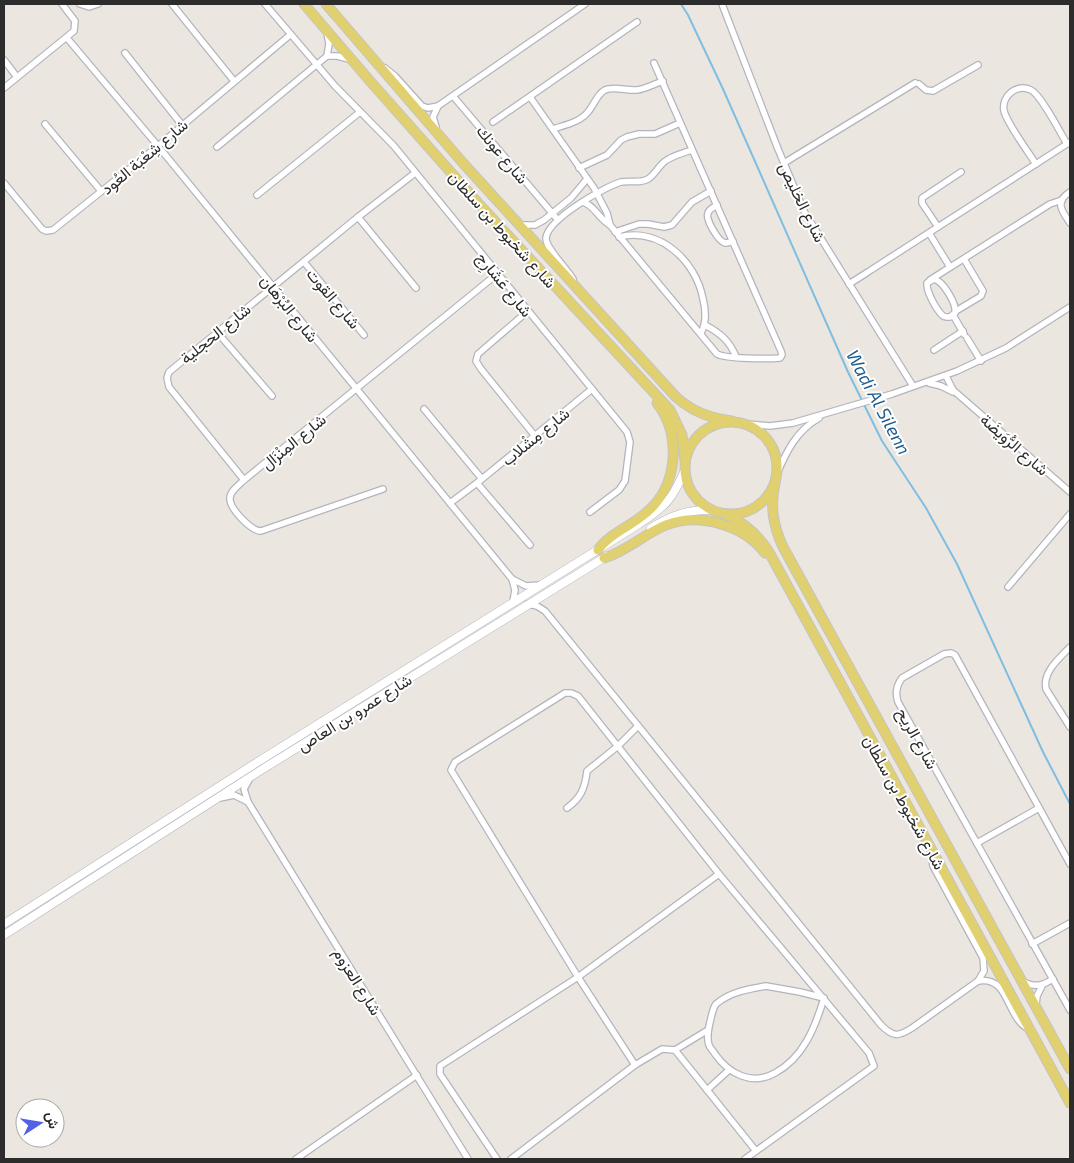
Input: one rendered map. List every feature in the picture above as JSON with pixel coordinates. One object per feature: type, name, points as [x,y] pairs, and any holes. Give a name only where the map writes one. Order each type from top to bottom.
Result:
[{"type":"main road","name":"شارع شخبوط بن سلطان","points":[[304,4],[478,203],[670,410],[682,435],[685,466]]},
{"type":"main road","name":"شارع شخبوط بن سلطان","points":[[326,4],[463,163],[685,404],[704,415],[732,421]]},
{"type":"main road","points":[[598,550],[606,541],[641,518],[657,502],[670,475],[674,443],[669,422],[659,405],[610,351],[599,334]]},
{"type":"main road","points":[[732,421],[748,424],[763,435],[774,450],[777,461],[775,483],[769,495],[755,507],[737,514],[725,514],[712,510],[701,503],[691,491],[686,481],[685,466],[689,448],[696,437],[706,428],[718,423],[732,421]]},
{"type":"main road","name":"شارع عمرو بن العاص","points":[[4,924],[256,763],[598,550],[664,506],[676,491],[685,466]]},
{"type":"main road","name":"شارع شخبوط بن سلطان","points":[[775,483],[772,514],[783,547],[1070,1069]]},
{"type":"main road","name":"شارع عمرو بن العاص","points":[[4,935],[258,772],[670,517],[686,511],[712,510]]},
{"type":"main road","name":"شارع شخبوط بن سلطان","points":[[725,514],[748,527],[764,544],[1070,1103]]},
{"type":"main road","points":[[604,558],[618,553],[658,529],[672,523],[692,520],[726,526],[746,535],[762,550],[802,615]]},
{"type":"street","points":[[4,88],[74,31],[76,24],[74,19],[62,4]]},
{"type":"street","points":[[80,4],[89,7],[98,4]]},
{"type":"street","points":[[172,4],[234,81]]},
{"type":"street","name":"شارع عَشَارِج","points":[[265,4],[316,64],[394,146],[627,432],[630,442],[624,484],[590,512]]},
{"type":"street","points":[[375,62],[395,76],[422,106],[428,108],[438,106],[585,4]]},
{"type":"street","name":"شارع الخليص","points":[[722,4],[805,213],[913,386]]},
{"type":"street","points":[[493,122],[637,22]]},
{"type":"street","points":[[217,147],[326,56],[329,44],[324,27]]},
{"type":"street","name":"شارع شِعْبَة العُود","points":[[4,182],[40,227],[46,231],[56,228],[158,146],[290,35]]},
{"type":"street","name":"شارع البُرْهَان","points":[[67,38],[158,146],[512,579]]},
{"type":"street","points":[[125,54],[182,125]]},
{"type":"street","points":[[326,56],[339,56],[352,60]]},
{"type":"street","points":[[4,60],[18,77]]},
{"type":"street","points":[[574,195],[581,202],[589,204],[600,218],[610,225],[718,355],[778,358],[781,356],[782,353],[654,63]]},
{"type":"street","points":[[784,164],[917,84],[926,90],[936,90],[978,64]]},
{"type":"street","points":[[553,129],[583,117],[605,90],[612,88],[640,90],[663,81]]},
{"type":"street","points":[[849,284],[1069,143],[1036,94],[1022,88],[1013,91],[1006,98],[1004,108],[1005,113],[1036,164]]},
{"type":"street","name":"شارع عونك","points":[[453,96],[558,220]]},
{"type":"street","points":[[530,97],[597,194],[607,213],[610,225]]},
{"type":"street","points":[[438,106],[433,116],[434,123],[463,163]]},
{"type":"street","points":[[257,195],[360,112]]},
{"type":"street","points":[[579,168],[607,155],[627,136],[655,134],[680,123]]},
{"type":"street","points":[[46,124],[101,191]]},
{"type":"street","points":[[575,286],[568,270],[550,249],[546,241],[547,233],[558,220],[581,202],[619,183],[642,181],[649,178],[666,161],[692,150]]},
{"type":"street","points":[[938,227],[922,203],[922,198],[962,172]]},
{"type":"street","name":"شارع الحجلية","points":[[244,480],[169,387],[167,381],[171,369],[415,173]]},
{"type":"street","points":[[520,225],[535,225],[544,220],[574,195],[587,179]]},
{"type":"street","points":[[617,234],[639,224],[660,227],[668,226],[676,222],[692,202],[711,191]]},
{"type":"street","points":[[964,259],[983,291],[981,296],[948,317],[941,314],[926,288],[930,280],[1050,204],[1062,200],[1070,192]]},
{"type":"street","points":[[1062,200],[1061,209],[1070,224]]},
{"type":"street","points":[[717,205],[707,214],[709,222],[721,240],[727,243],[733,241]]},
{"type":"street","points":[[358,217],[416,288]]},
{"type":"street","points":[[656,240],[660,227]]},
{"type":"street","points":[[929,233],[950,267]]},
{"type":"street","points":[[617,234],[635,235],[656,240],[674,250],[686,261],[695,274],[703,298],[706,315],[705,326],[701,333]]},
{"type":"street","name":"شارع القوت","points":[[304,262],[364,334]]},
{"type":"street","name":"شارع المِنْزَال","points":[[382,489],[258,531],[248,526],[230,503],[232,492],[244,480],[497,274]]},
{"type":"street","points":[[930,280],[940,281],[956,307],[955,313],[981,361]]},
{"type":"street","points":[[748,424],[782,425],[827,414],[946,376],[1006,348],[1070,307]]},
{"type":"street","points":[[528,311],[478,354],[476,361],[480,369],[535,436]]},
{"type":"street","points":[[705,326],[724,337],[736,357]]},
{"type":"street","points":[[216,332],[272,396]]},
{"type":"street","points":[[934,350],[965,334]]},
{"type":"street","name":"شارع الرُّوَيضَة","points":[[946,376],[950,385],[961,397],[1069,489]]},
{"type":"street","name":"شارع الرُّوَيضَة","points":[[926,383],[941,386],[961,397]]},
{"type":"street","name":"شارع مِشْلاب","points":[[450,503],[480,481],[592,389]]},
{"type":"street","points":[[424,409],[530,545]]},
{"type":"street","points":[[777,474],[788,449],[796,438],[815,420],[827,414]]},
{"type":"street","points":[[1008,587],[1070,514]]},
{"type":"street","points":[[512,579],[526,586],[540,585]]},
{"type":"street","points":[[512,579],[515,590],[512,602]]},
{"type":"street","points":[[545,611],[547,593]]},
{"type":"street","points":[[528,604],[537,606],[545,611],[888,1032],[896,1035],[904,1033],[978,981],[984,971],[983,958],[934,866],[930,849]]},
{"type":"street","points":[[1070,647],[1047,673],[1045,683],[1046,688],[1070,727]]},
{"type":"street","name":"شارع الريح","points":[[1070,864],[955,655],[951,653],[944,654],[906,674],[897,687],[898,702],[1070,1010]]},
{"type":"street","points":[[635,1065],[578,977],[451,770],[454,762],[565,693],[578,696],[719,874],[870,1053],[874,1066],[745,1159]]},
{"type":"street","points":[[567,808],[574,803],[585,788],[587,771],[618,746],[638,726]]},
{"type":"street","points":[[248,802],[245,784],[258,772]]},
{"type":"street","points":[[215,800],[234,795],[248,802]]},
{"type":"street","name":"شارع العزوم","points":[[248,802],[468,1159]]},
{"type":"street","points":[[977,843],[1040,808]]},
{"type":"street","points":[[497,1159],[440,1074],[440,1066],[578,977],[719,874]]},
{"type":"street","points":[[1032,944],[1070,923]]},
{"type":"street","points":[[1036,1006],[1037,996],[1042,986],[1053,979]]},
{"type":"street","points":[[978,981],[986,980],[997,985],[1021,1023],[1030,1029]]},
{"type":"street","points":[[1022,981],[1031,985],[1042,986]]},
{"type":"street","points":[[766,986],[824,998],[817,1022],[806,1044],[795,1057],[775,1073],[760,1079],[742,1077],[729,1070],[709,1045],[708,1030],[714,1006],[728,996],[742,990],[766,986]]},
{"type":"street","points":[[511,1159],[635,1065],[662,1049],[675,1050],[708,1030]]},
{"type":"street","points":[[675,1050],[756,1151]]},
{"type":"street","points":[[707,1090],[729,1070]]},
{"type":"street","points":[[296,1159],[416,1075]]},
{"type":"waterway","name":"Wadi Al Silenn","points":[[681,4],[723,89],[848,372],[882,441],[926,508],[957,564],[1043,752],[1070,804]]}]
